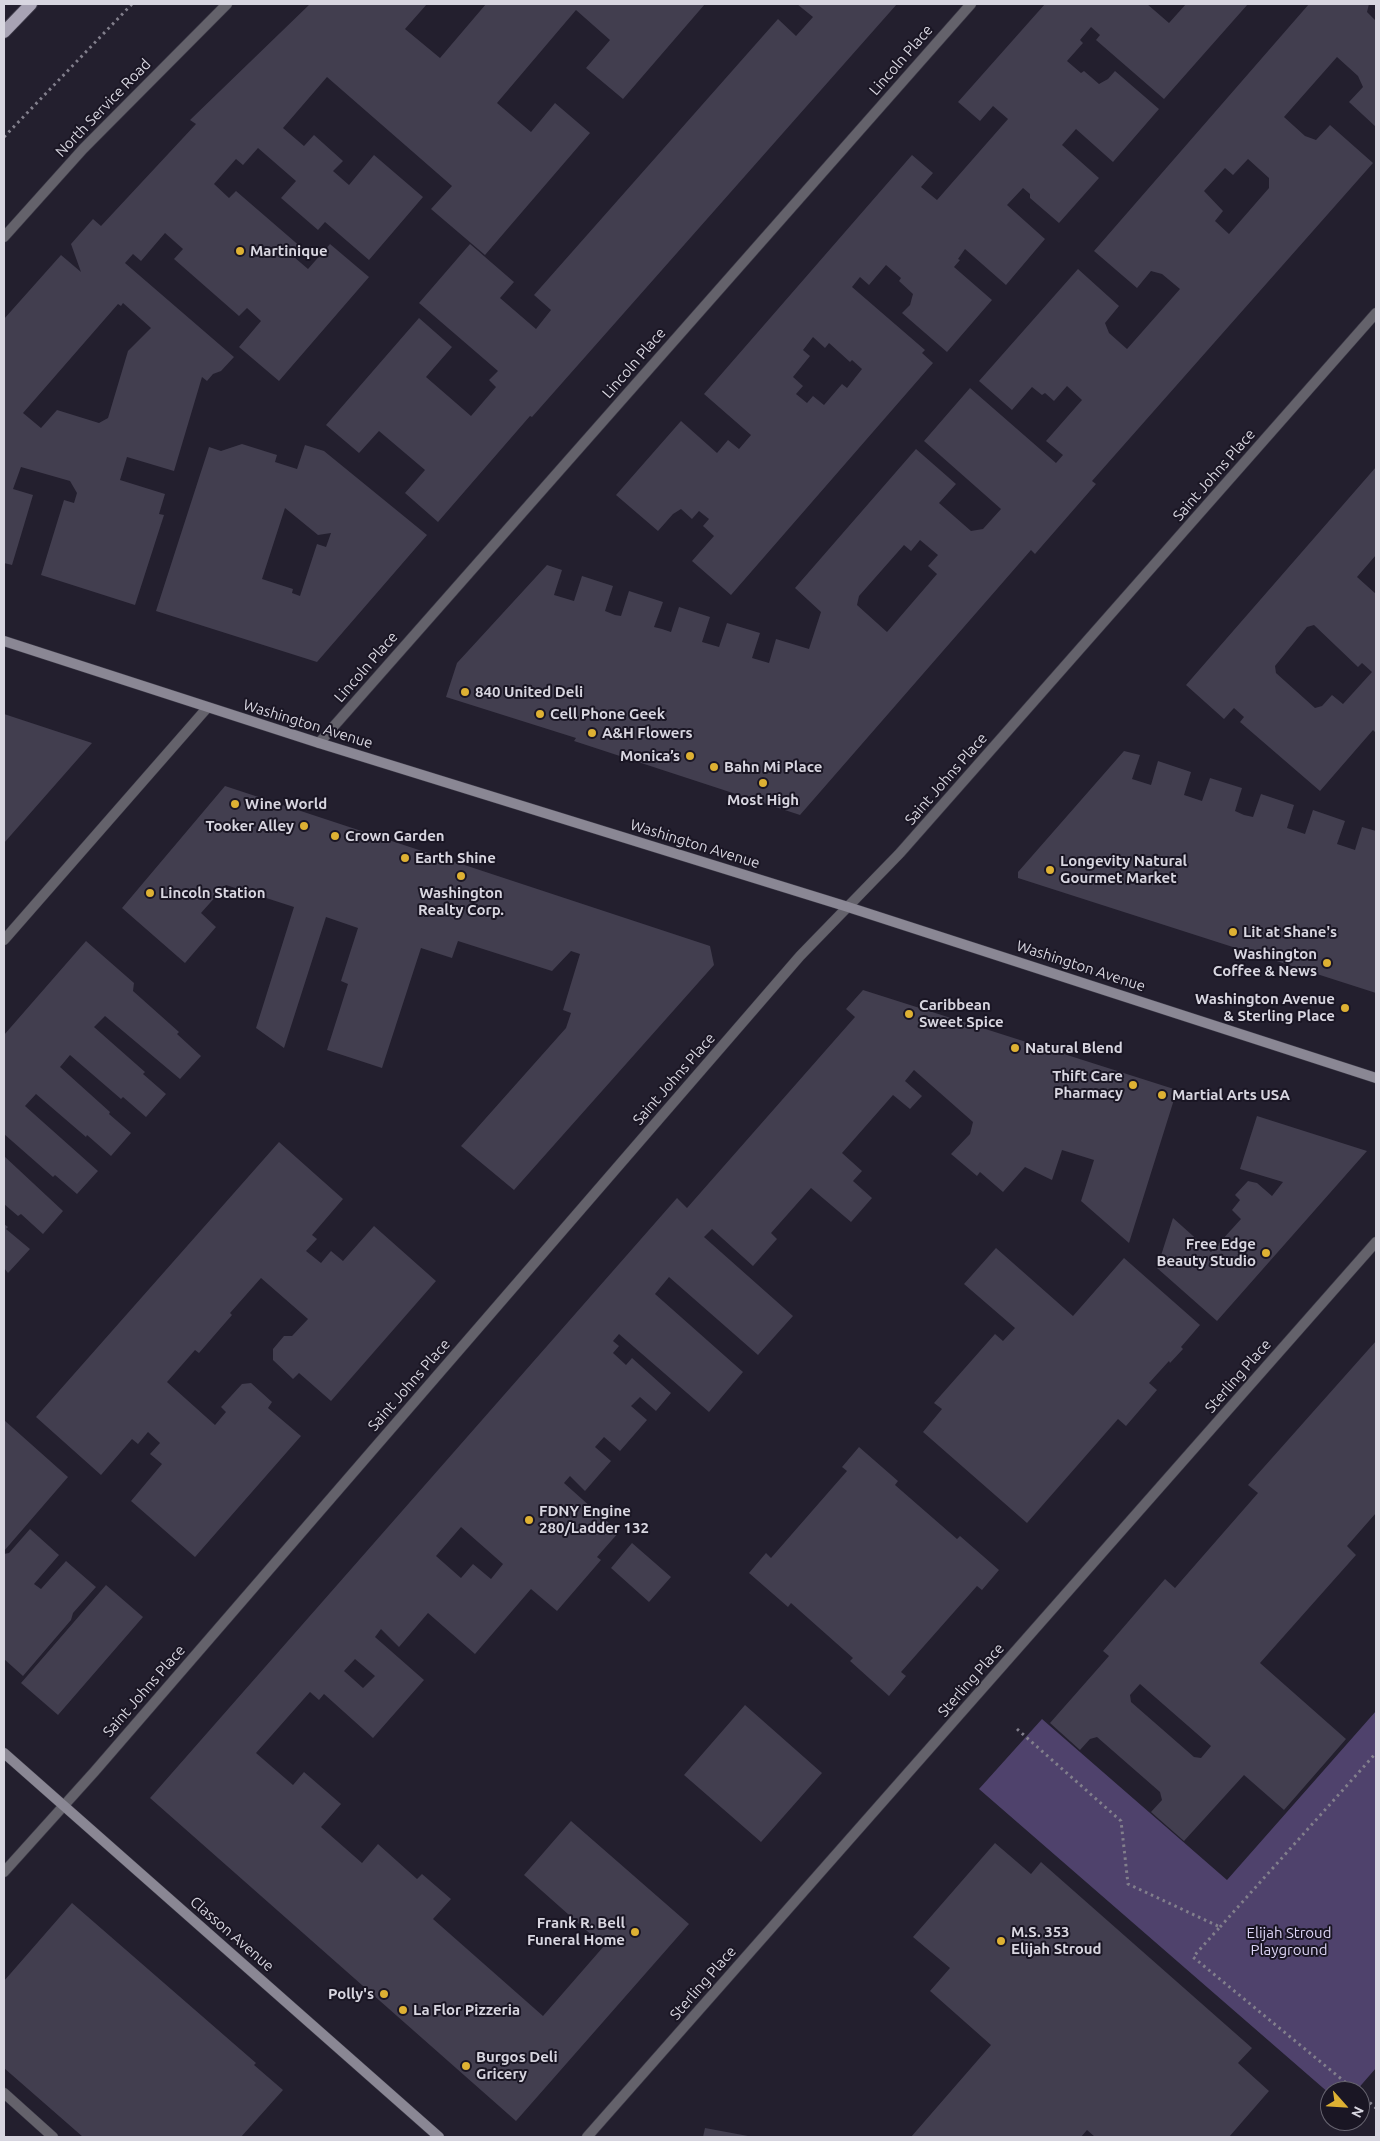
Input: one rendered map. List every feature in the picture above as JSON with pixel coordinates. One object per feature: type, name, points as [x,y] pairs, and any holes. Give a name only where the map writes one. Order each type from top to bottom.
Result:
[{"type":"main road","points":[[4,32],[31,4]]},
{"type":"main road","name":"Washington Avenue","points":[[4,641],[207,708],[848,906],[1376,1078]]},
{"type":"main road","name":"Classon Avenue","points":[[4,1753],[440,2137]]},
{"type":"street","name":"North Service Road","points":[[4,237],[82,149],[227,4]]},
{"type":"street","name":"Lincoln Place","points":[[319,743],[970,4]]},
{"type":"street","name":"Saint Johns Place","points":[[4,1872],[95,1771],[800,956],[900,853],[1376,313]]},
{"type":"street","points":[[4,940],[207,708]]},
{"type":"street","name":"Sterling Place","points":[[588,2137],[1376,1242]]},
{"type":"street","points":[[4,2093],[54,2137]]},
{"type":"path","points":[[4,137],[132,4]]},
{"type":"path","points":[[1016,1730],[1121,1821],[1128,1884],[1220,1927]]},
{"type":"path","points":[[1344,2081],[1193,1957],[1376,1753]]},
{"type":"green space","name":"Elijah Stroud Playground","points":[[1376,1711],[1376,2068],[1365,2081],[1320,2081],[1320,2085],[979,1789],[1042,1719],[1227,1880]]},
{"type":"building","points":[[310,4],[427,4],[405,29],[440,58],[486,4],[705,4],[623,99],[586,68],[610,40],[576,10],[497,103],[531,132],[555,103],[590,133],[485,255],[431,209],[452,186],[327,77],[283,128],[304,146],[314,135],[343,161],[333,171],[349,185],[374,155],[423,197],[369,260],[325,222],[318,230],[281,198],[296,181],[258,148],[243,165],[236,159],[214,184],[229,198],[236,191],[302,248],[294,257],[308,269],[330,244],[369,277],[279,381],[239,347],[261,321],[247,308],[239,316],[174,259],[183,249],[165,233],[141,261],[133,254],[125,263],[234,357],[221,371],[213,374],[207,381],[202,377],[174,471],[127,457],[120,480],[165,494],[159,514],[164,515],[135,605],[41,575],[64,500],[74,503],[77,493],[70,481],[21,467],[13,489],[33,495],[12,565],[4,563],[4,319],[61,255],[81,272],[71,244],[93,219],[101,226],[196,124],[190,120]],"holes":[[[123,303],[151,328],[128,351],[108,418],[99,423],[57,410],[41,428],[23,413],[118,304],[121,306]]]},
{"type":"building","points":[[797,4],[897,4],[438,522],[405,493],[425,470],[379,431],[359,453],[326,425],[419,318],[452,347],[426,377],[471,416],[496,387],[489,380],[498,371],[419,303],[470,244],[514,282],[500,298],[536,329],[551,310],[534,295],[778,19],[796,36],[813,17]]},
{"type":"building","points":[[1045,4],[1147,4],[1169,23],[1186,4],[1248,4],[1164,99],[1096,40],[1100,35],[1091,27],[1080,40],[1083,43],[1067,61],[1081,73],[1084,71],[1099,84],[1108,79],[1115,71],[1159,109],[1113,162],[1076,129],[1062,145],[1099,178],[1059,223],[1030,198],[1030,194],[1023,188],[1007,205],[1045,239],[1006,285],[965,249],[954,267],[992,300],[947,352],[902,313],[910,305],[913,294],[899,281],[901,278],[886,265],[869,285],[860,277],[852,287],[925,350],[922,353],[933,363],[731,595],[692,561],[714,536],[703,526],[709,519],[699,511],[692,519],[681,509],[673,514],[658,531],[616,495],[681,421],[717,453],[728,440],[739,449],[751,435],[704,394],[912,155],[933,173],[921,187],[937,200],[1008,119],[993,106],[980,121],[958,102]],"holes":[[[813,337],[825,348],[829,343],[850,362],[852,360],[862,369],[847,388],[842,384],[824,405],[813,396],[807,403],[796,394],[803,386],[793,377],[810,356],[803,350]]]},
{"type":"building","points":[[1309,4],[1369,4],[1367,12],[1376,21],[1376,127],[1349,102],[1363,87],[1358,76],[1337,57],[1284,117],[1305,136],[1316,140],[1330,125],[1373,163],[1092,481],[1096,484],[1035,554],[1031,550],[800,815],[574,741],[576,738],[446,697],[457,663],[547,565],[562,570],[554,595],[574,601],[582,576],[613,586],[605,611],[615,615],[621,616],[629,591],[663,602],[654,627],[671,632],[679,607],[710,617],[702,642],[719,647],[727,623],[760,633],[752,658],[769,663],[776,639],[809,649],[821,612],[795,588],[916,449],[956,484],[939,503],[971,531],[983,529],[1001,509],[924,441],[970,388],[1056,463],[1063,455],[1046,441],[1082,400],[1067,386],[1054,401],[1045,393],[1042,395],[1032,387],[1012,410],[979,381],[1078,269],[1119,306],[1105,323],[1109,333],[1127,349],[1180,289],[1162,274],[1151,271],[1137,288],[1094,251]],"holes":[[[1248,159],[1269,178],[1269,188],[1229,234],[1215,221],[1223,211],[1204,191],[1225,168],[1233,175]],[[920,540],[938,555],[928,566],[937,574],[887,632],[857,605],[859,596],[904,545],[911,551]]]},
{"type":"building","points":[[242,444],[277,455],[275,462],[297,469],[305,445],[324,451],[427,535],[317,662],[156,611],[209,447],[221,451]],"holes":[[[285,508],[318,535],[331,533],[326,547],[317,544],[300,596],[292,593],[293,589],[262,579]]]},
{"type":"building","points":[[1376,467],[1376,555],[1357,577],[1376,594],[1376,733],[1373,730],[1320,791],[1240,722],[1244,717],[1234,708],[1224,719],[1186,685]],"holes":[[[1314,625],[1358,667],[1362,663],[1372,672],[1343,704],[1332,695],[1322,706],[1315,708],[1276,673],[1275,666],[1307,627]]]},
{"type":"building","points":[[4,714],[92,743],[4,843]]},
{"type":"building","points":[[1124,751],[1140,755],[1132,779],[1151,785],[1158,761],[1191,772],[1184,795],[1202,801],[1210,778],[1242,788],[1235,811],[1244,815],[1253,817],[1261,794],[1294,805],[1287,828],[1305,834],[1313,810],[1345,821],[1337,844],[1355,850],[1362,827],[1376,831],[1376,993],[1018,878],[1018,872]]},
{"type":"building","points":[[225,786],[710,946],[714,965],[514,1190],[461,1146],[566,1028],[571,1013],[563,1010],[580,954],[571,951],[552,971],[458,941],[452,958],[421,948],[382,1068],[327,1050],[348,984],[341,981],[358,928],[326,917],[284,1048],[256,1028],[294,907],[226,885],[201,913],[216,927],[185,963],[122,908]]},
{"type":"building","points":[[86,941],[134,983],[133,991],[179,1032],[177,1034],[201,1056],[180,1079],[105,1016],[94,1027],[145,1072],[143,1074],[166,1094],[146,1117],[123,1097],[121,1099],[70,1055],[60,1067],[131,1133],[111,1156],[36,1094],[25,1106],[98,1171],[77,1194],[55,1175],[53,1177],[4,1134],[4,1035]]},
{"type":"building","points":[[863,990],[1177,1090],[1129,1243],[1081,1201],[1094,1160],[1062,1150],[1052,1180],[1025,1167],[1003,1192],[980,1172],[977,1176],[951,1154],[970,1134],[973,1122],[914,1070],[905,1081],[922,1096],[910,1109],[893,1095],[842,1153],[862,1171],[853,1181],[872,1198],[851,1222],[811,1188],[771,1233],[777,1239],[753,1266],[712,1229],[704,1237],[793,1316],[758,1355],[669,1277],[655,1294],[743,1372],[709,1412],[619,1334],[613,1341],[619,1346],[613,1353],[626,1365],[632,1358],[671,1393],[656,1411],[640,1397],[631,1406],[647,1420],[620,1451],[604,1437],[595,1447],[611,1461],[585,1491],[570,1476],[564,1483],[619,1532],[597,1557],[601,1560],[557,1611],[531,1589],[475,1654],[428,1613],[399,1647],[381,1629],[375,1637],[424,1680],[373,1738],[324,1694],[319,1700],[310,1692],[256,1753],[293,1785],[304,1772],[341,1804],[321,1827],[362,1863],[378,1844],[417,1879],[422,1874],[451,1899],[433,1919],[543,2016],[604,1946],[524,1875],[571,1821],[689,1924],[516,2121],[150,1798],[677,1198],[687,1208],[855,1017],[846,1009]],"holes":[[[461,1527],[503,1564],[491,1579],[473,1564],[461,1578],[436,1556]],[[355,1659],[375,1676],[363,1688],[344,1671]]]},
{"type":"building","points":[[1257,1116],[1367,1151],[1217,1321],[1157,1268],[1173,1218],[1211,1252],[1241,1219],[1232,1210],[1240,1200],[1235,1195],[1248,1181],[1257,1183],[1272,1196],[1283,1182],[1240,1169]]},
{"type":"building","points":[[279,1142],[343,1199],[312,1235],[317,1239],[306,1251],[321,1263],[331,1251],[343,1261],[374,1226],[436,1281],[331,1401],[299,1373],[293,1379],[273,1360],[273,1349],[284,1336],[292,1336],[308,1319],[261,1278],[230,1313],[232,1315],[199,1353],[195,1350],[167,1382],[215,1425],[226,1412],[221,1407],[242,1384],[251,1383],[272,1402],[268,1408],[301,1436],[195,1557],[131,1501],[162,1464],[150,1454],[160,1443],[148,1432],[138,1444],[132,1439],[101,1475],[36,1417]]},
{"type":"building","points":[[4,1156],[63,1211],[43,1234],[21,1214],[18,1216],[4,1204]]},
{"type":"building","points":[[4,1224],[8,1227],[6,1229],[30,1249],[8,1273],[4,1268]]},
{"type":"building","points":[[996,1248],[1073,1316],[1124,1258],[1200,1325],[1181,1347],[1183,1349],[1149,1383],[1157,1390],[1126,1426],[1118,1419],[1027,1523],[923,1432],[942,1409],[934,1403],[995,1334],[1003,1341],[1015,1328],[964,1284]]},
{"type":"building","points":[[1376,1341],[1376,1513],[1347,1546],[1356,1555],[1260,1663],[1346,1739],[1284,1810],[1244,1775],[1184,1841],[1151,1812],[1162,1800],[1160,1792],[1097,1737],[1090,1739],[1080,1750],[1050,1723],[1109,1656],[1103,1651],[1165,1579],[1175,1588],[1258,1493],[1248,1485]],"holes":[[[1140,1684],[1211,1746],[1201,1758],[1194,1757],[1131,1702],[1130,1695]]]},
{"type":"building","points":[[4,1420],[68,1477],[4,1551]]},
{"type":"building","points":[[859,1447],[898,1481],[895,1485],[957,1539],[960,1536],[999,1570],[982,1590],[977,1586],[901,1672],[906,1676],[889,1696],[850,1661],[853,1658],[791,1603],[788,1607],[749,1573],[766,1553],[771,1558],[847,1471],[842,1467]]},
{"type":"building","points":[[30,1529],[59,1555],[34,1584],[41,1589],[66,1561],[96,1587],[73,1613],[71,1620],[23,1676],[4,1659],[4,1554],[9,1553]]},
{"type":"building","points":[[632,1543],[671,1577],[649,1602],[611,1568]]},
{"type":"building","points":[[106,1585],[143,1617],[58,1715],[21,1683]]},
{"type":"building","points":[[745,1705],[822,1773],[761,1842],[684,1775]]},
{"type":"building","points":[[995,1843],[1031,1874],[1041,1862],[1252,2048],[1238,2063],[1269,2091],[1229,2137],[1095,2137],[1087,2130],[1081,2137],[911,2137],[991,2045],[930,1991],[950,1968],[913,1937]]},
{"type":"building","points":[[72,1903],[256,2063],[254,2065],[283,2090],[241,2137],[83,2137],[4,2068],[4,1981]]},
{"type":"building","points":[[705,2128],[748,2136],[748,2137],[703,2137]]},
{"type":"place","name":"Martinique","points":[[240,251]]},
{"type":"place","name":"840 United Deli","points":[[465,692]]},
{"type":"place","name":"Cell Phone Geek","points":[[540,714]]},
{"type":"place","name":"A&H Flowers","points":[[592,733]]},
{"type":"place","name":"Monica’s","points":[[690,756]]},
{"type":"place","name":"Bahn Mi Place","points":[[714,767]]},
{"type":"place","name":"Most High","points":[[763,783]]},
{"type":"place","name":"Wine World","points":[[235,804]]},
{"type":"place","name":"Tooker Alley","points":[[304,826]]},
{"type":"place","name":"Crown Garden","points":[[335,836]]},
{"type":"place","name":"Earth Shine","points":[[405,858]]},
{"type":"place","name":"Longevity Natural Gourmet Market","points":[[1050,870]]},
{"type":"place","name":"Washington Realty Corp.","points":[[461,876]]},
{"type":"place","name":"Lincoln Station","points":[[150,893]]},
{"type":"place","name":"Lit at Shane's","points":[[1233,932]]},
{"type":"place","name":"Washington Coffee & News","points":[[1327,963]]},
{"type":"place","name":"Washington Avenue & Sterling Place","points":[[1345,1008]]},
{"type":"place","name":"Caribbean Sweet Spice","points":[[909,1014]]},
{"type":"place","name":"Natural Blend","points":[[1015,1048]]},
{"type":"place","name":"Thift Care Pharmacy","points":[[1133,1085]]},
{"type":"place","name":"Martial Arts USA","points":[[1162,1095]]},
{"type":"place","name":"Free Edge Beauty Studio","points":[[1266,1253]]},
{"type":"place","name":"FDNY Engine 280/Ladder 132","points":[[529,1520]]},
{"type":"place","name":"Frank R. Bell Funeral Home","points":[[635,1932]]},
{"type":"place","name":"M.S. 353 Elijah Stroud","points":[[1001,1941]]},
{"type":"place","name":"Polly's","points":[[384,1994]]},
{"type":"place","name":"La Flor Pizzeria","points":[[403,2010]]},
{"type":"place","name":"Burgos Deli Gricery","points":[[466,2066]]}]
